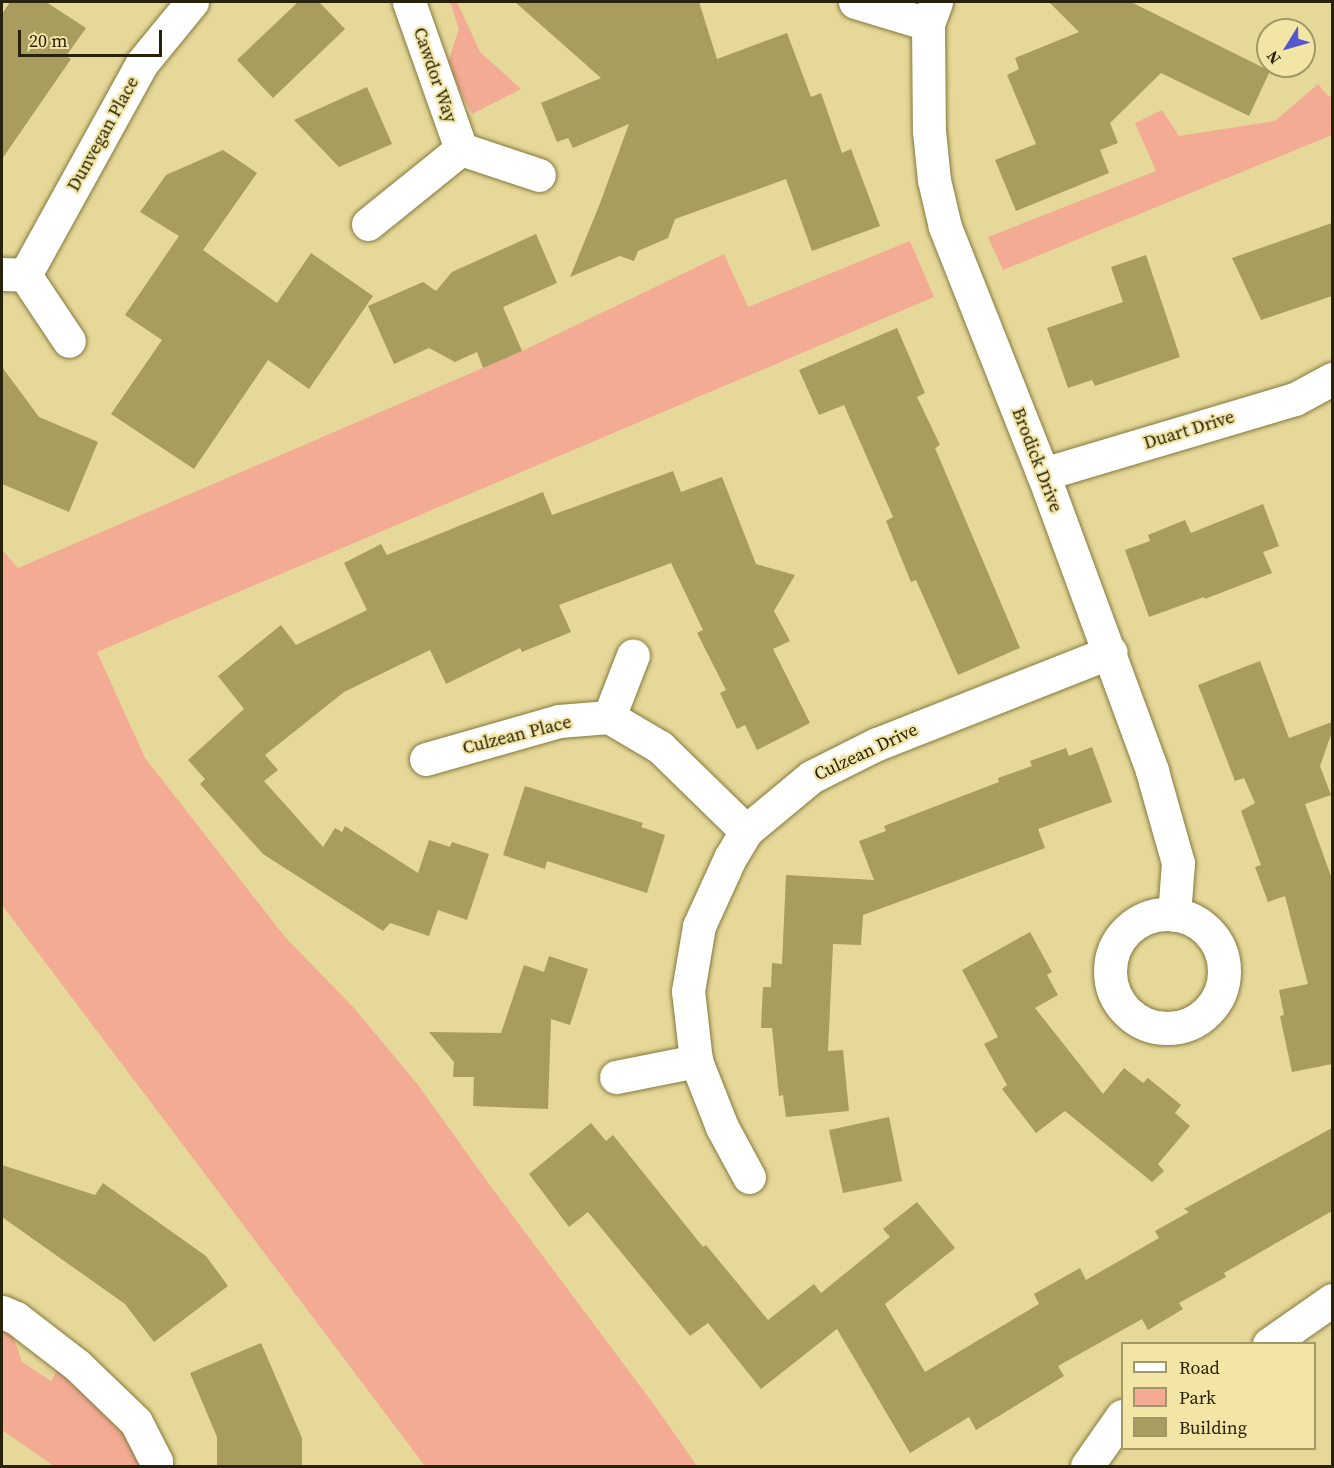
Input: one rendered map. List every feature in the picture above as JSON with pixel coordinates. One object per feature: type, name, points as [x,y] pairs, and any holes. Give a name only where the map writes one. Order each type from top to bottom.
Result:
[{"type":"street","name":"Dunvegan Place","points":[[69,341],[14,274],[142,63],[192,2]]},
{"type":"street","name":"Cawdor Way","points":[[409,2],[461,149]]},
{"type":"street","points":[[855,2],[932,13]]},
{"type":"street","name":"Brodick Drive","points":[[932,13],[929,131],[934,180],[945,227],[1043,474],[1152,771],[1178,863],[1174,915]]},
{"type":"street","points":[[368,225],[461,149],[539,175]]},
{"type":"street","name":"Duart Drive","points":[[1043,474],[1295,399],[1332,379]]},
{"type":"street","name":"Culzean Drive","points":[[749,1177],[722,1127],[696,1062],[688,990],[699,926],[730,858],[746,831],[811,777],[877,744],[1110,652]]},
{"type":"street","points":[[633,655],[609,717],[660,747],[746,831]]},
{"type":"street","name":"Culzean Place","points":[[426,759],[559,721],[609,717]]},
{"type":"street","points":[[616,1077],[696,1062]]},
{"type":"street","points":[[1272,1342],[1332,1300]]},
{"type":"street","points":[[2,1312],[16,1318],[77,1365],[136,1422],[156,1461],[156,1467]]},
{"type":"street","points":[[1087,1467],[1121,1417]]},
{"type":"green space","points":[[450,2],[457,2],[480,52],[521,89],[472,114],[447,65],[459,29]]},
{"type":"green space","points":[[1318,84],[1329,97],[1332,94],[1332,135],[1003,270],[988,237],[1156,171],[1135,123],[1162,110],[1179,136],[1275,121]]},
{"type":"green space","points":[[910,241],[934,297],[97,652],[145,758],[285,937],[354,1008],[418,1085],[697,1466],[425,1466],[2,905],[2,550],[18,568],[522,351],[724,254],[748,307]]},
{"type":"green space","points":[[2,1329],[12,1333],[22,1362],[51,1381],[59,1367],[137,1443],[141,1466],[54,1466],[2,1430]]},
{"type":"building","points":[[10,2],[46,2],[86,28],[66,56],[71,59],[2,159],[2,14]]},
{"type":"building","points":[[298,2],[319,2],[345,29],[273,98],[237,60]]},
{"type":"building","points":[[515,2],[699,2],[717,59],[787,33],[811,97],[821,93],[842,153],[851,149],[880,226],[812,251],[786,179],[675,219],[668,238],[638,251],[634,261],[620,256],[570,277],[629,124],[573,148],[568,138],[557,142],[541,103],[601,78]]},
{"type":"building","points":[[1049,2],[1131,2],[1256,64],[1256,78],[1267,78],[1249,116],[1161,73],[1110,123],[1118,143],[1100,150],[1109,173],[1016,211],[995,160],[1036,144],[1007,75],[1019,69],[1015,58],[1079,32]]},
{"type":"building","points":[[367,87],[392,144],[339,167],[294,120]]},
{"type":"building","points":[[223,150],[257,173],[203,250],[277,303],[311,253],[373,296],[309,389],[268,360],[194,469],[111,414],[162,340],[125,315],[179,236],[140,212],[166,175]]},
{"type":"building","points":[[1332,223],[1332,296],[1261,320],[1232,258]]},
{"type":"building","points":[[536,234],[557,283],[503,307],[522,351],[483,368],[477,352],[455,362],[429,348],[394,364],[368,306],[423,282],[436,291],[452,272]]},
{"type":"building","points":[[1146,255],[1180,357],[1095,386],[1092,380],[1068,388],[1047,328],[1123,302],[1111,267]]},
{"type":"building","points":[[897,328],[925,393],[917,397],[940,445],[935,448],[1020,648],[958,675],[916,580],[911,582],[886,521],[893,517],[844,405],[819,415],[799,370]]},
{"type":"building","points":[[2,367],[39,417],[98,442],[69,512],[2,484]]},
{"type":"building","points":[[673,471],[681,492],[722,477],[756,564],[795,575],[774,611],[790,641],[773,649],[810,723],[757,750],[745,725],[737,729],[720,693],[726,690],[697,633],[703,630],[671,563],[559,605],[571,632],[522,652],[520,648],[446,684],[430,650],[344,692],[265,755],[278,770],[264,781],[323,847],[335,828],[342,832],[345,826],[418,873],[429,840],[450,847],[452,842],[489,854],[467,920],[438,910],[429,936],[390,923],[383,931],[263,854],[200,784],[205,779],[188,760],[244,709],[218,676],[281,625],[296,645],[367,610],[344,563],[381,544],[387,555],[543,492],[552,515]]},
{"type":"building","points":[[1263,504],[1279,546],[1263,552],[1272,573],[1205,599],[1204,597],[1149,617],[1125,550],[1150,541],[1148,535],[1185,520],[1191,533]]},
{"type":"building","points":[[1260,661],[1289,738],[1332,722],[1332,732],[1320,766],[1331,795],[1305,804],[1332,879],[1332,1064],[1292,1072],[1280,1016],[1284,1015],[1279,990],[1308,984],[1285,896],[1268,902],[1255,867],[1261,865],[1241,811],[1255,803],[1244,778],[1235,781],[1198,685]]},
{"type":"building","points":[[1092,747],[1112,802],[1038,829],[1045,848],[863,915],[861,945],[833,944],[828,1051],[843,1050],[849,1111],[786,1117],[783,1095],[779,1096],[772,1028],[761,1028],[763,987],[771,987],[772,963],[782,964],[786,875],[874,880],[859,841],[886,831],[884,826],[999,782],[998,778],[1032,766],[1030,761],[1066,748],[1069,756]]},
{"type":"building","points":[[525,786],[643,823],[641,827],[665,835],[647,893],[547,861],[545,869],[503,855]]},
{"type":"building","points":[[1030,932],[1052,972],[1047,975],[1058,995],[1035,1008],[1103,1094],[1124,1068],[1143,1083],[1148,1078],[1181,1105],[1175,1113],[1190,1126],[1158,1164],[1164,1171],[1152,1182],[1065,1111],[1036,1133],[1002,1089],[1007,1085],[984,1044],[998,1037],[962,970]]},
{"type":"building","points":[[549,956],[588,969],[570,1025],[551,1019],[548,1109],[473,1106],[474,1077],[453,1077],[454,1062],[429,1032],[501,1033],[524,965],[544,972]]},
{"type":"building","points":[[889,1117],[902,1181],[843,1193],[829,1130]]},
{"type":"building","points":[[591,1123],[606,1141],[613,1135],[703,1247],[706,1245],[768,1320],[814,1284],[821,1293],[890,1237],[883,1229],[917,1202],[955,1248],[885,1304],[925,1372],[1039,1304],[1034,1294],[1080,1268],[1086,1280],[1159,1238],[1155,1231],[1189,1212],[1184,1209],[1332,1128],[1332,1211],[1224,1273],[1226,1277],[1179,1303],[1183,1309],[1148,1330],[1142,1319],[1058,1366],[1064,1376],[976,1430],[969,1417],[910,1453],[837,1329],[761,1389],[708,1323],[690,1336],[588,1212],[569,1227],[529,1174]]},
{"type":"building","points":[[2,1165],[95,1195],[103,1183],[206,1256],[228,1286],[154,1342],[125,1304],[2,1217]]},
{"type":"building","points":[[261,1343],[302,1438],[302,1467],[217,1467],[217,1437],[190,1373]]}]
